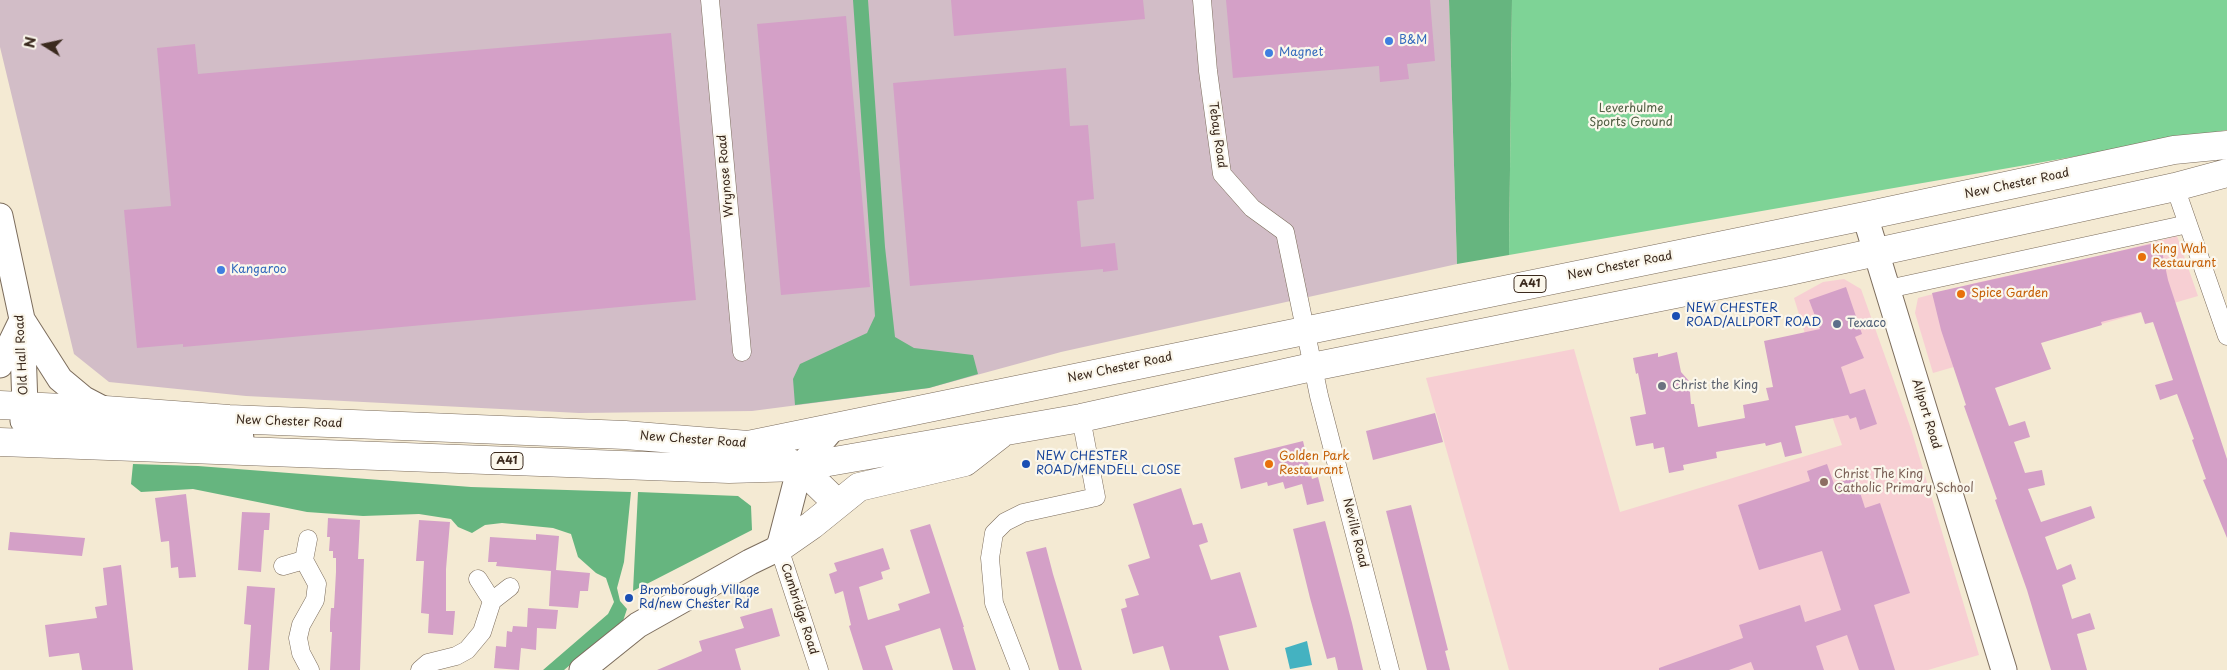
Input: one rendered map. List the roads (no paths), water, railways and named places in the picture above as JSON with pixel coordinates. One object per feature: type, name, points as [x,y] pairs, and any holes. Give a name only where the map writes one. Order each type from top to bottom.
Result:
[{"type":"highway","name":"New Chester Road","points":[[12,406],[105,410],[229,419],[625,435],[748,445],[1866,216],[2174,150],[2227,145]]},
{"type":"highway","name":"New Chester Road","points":[[4,442],[729,469],[800,467],[1081,418],[1312,367],[1785,272],[2175,187],[2227,173]]},
{"type":"highway","points":[[1305,330],[1330,344],[1410,326],[1453,339]]},
{"type":"highway","points":[[779,548],[859,487],[965,462],[1004,432]]},
{"type":"highway","points":[[748,445],[800,467],[838,504]]},
{"type":"street","name":"Wrynose Road","points":[[710,0],[742,352]]},
{"type":"street","name":"Tebay Road","points":[[1202,0],[1208,71],[1222,174],[1252,208],[1285,232],[1312,367]]},
{"type":"street","points":[[2175,187],[2227,336]]},
{"type":"street","name":"Old Hall Road","points":[[0,216],[22,319],[12,406],[18,434],[4,442]]},
{"type":"street","name":"Allport Road","points":[[1866,216],[2004,670]]},
{"type":"street","points":[[1888,289],[2188,224]]},
{"type":"street","points":[[0,365],[22,319]]},
{"type":"street","points":[[22,319],[60,379],[84,399],[105,410]]},
{"type":"street","name":"Neville Road","points":[[1312,367],[1390,670]]},
{"type":"street","points":[[12,406],[35,420],[56,427],[225,437],[478,460]]},
{"type":"street","points":[[1020,670],[994,603],[990,558],[994,533],[1005,522],[1024,513],[1096,497],[1081,418]]},
{"type":"street","points":[[582,670],[638,625],[750,562],[779,548],[800,467],[833,428]]},
{"type":"street","points":[[308,540],[304,560],[317,584],[315,600],[301,625],[298,638],[302,653],[310,670]]},
{"type":"street","name":"Cambridge Road","points":[[779,548],[819,670]]},
{"type":"street","points":[[283,566],[304,560]]},
{"type":"street","points":[[478,578],[492,601]]},
{"type":"street","points":[[420,670],[428,663],[456,656],[468,650],[482,632],[492,601],[510,587]]},
{"type":"water","points":[[1307,641],[1312,665],[1290,669],[1285,648]]},
{"type":"place","name":"B&M","points":[[1389,41]]},
{"type":"place","name":"Magnet","points":[[1269,53]]},
{"type":"place","name":"King Wah Restaurant","points":[[2142,257]]},
{"type":"place","name":"Kangaroo","points":[[221,270]]},
{"type":"place","name":"Spice Garden","points":[[1961,294]]},
{"type":"place","name":"NEW CHESTER ROAD/ALLPORT ROAD","points":[[1676,316]]},
{"type":"place","name":"Texaco","points":[[1837,324]]},
{"type":"place","name":"Christ the King","points":[[1662,386]]},
{"type":"place","name":"NEW CHESTER ROAD/MENDELL CLOSE","points":[[1026,464]]},
{"type":"place","name":"Golden Park Restaurant","points":[[1269,464]]},
{"type":"place","name":"Christ The King Catholic Primary School","points":[[1824,482]]},
{"type":"place","name":"Bromborough Village Rd/new Chester Rd","points":[[629,598]]},
{"type":"park label","name":"Leverhulme Sports Ground","points":[[1631,116]]}]
